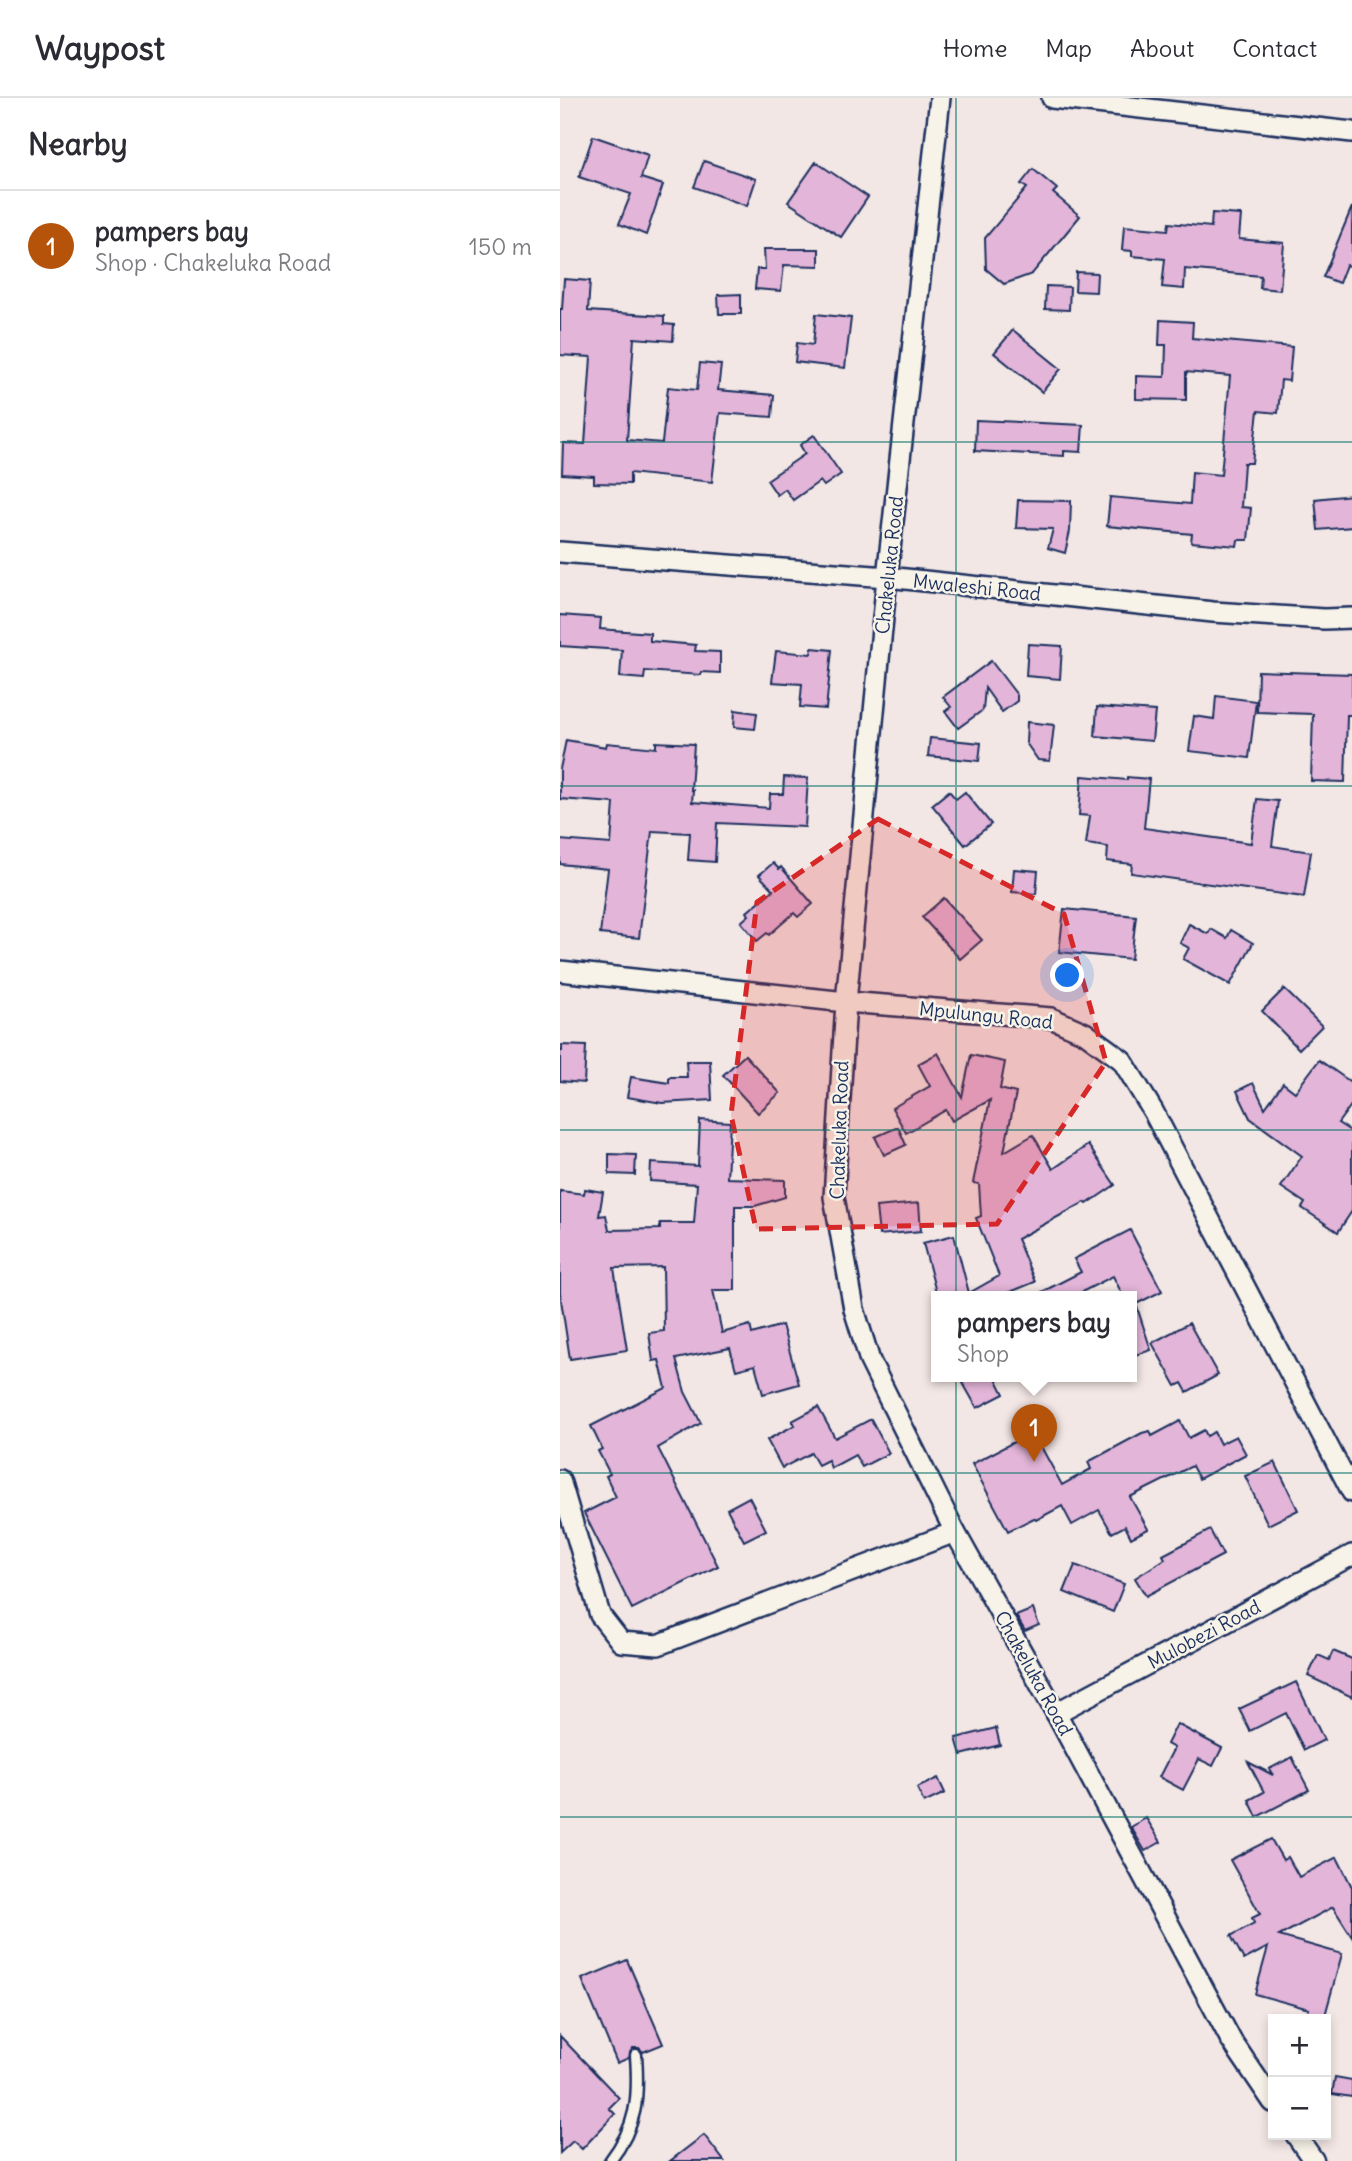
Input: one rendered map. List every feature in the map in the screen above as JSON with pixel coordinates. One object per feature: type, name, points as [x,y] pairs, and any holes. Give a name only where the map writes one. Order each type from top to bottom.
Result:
[{"type":"street","name":"Chakeluka Road","points":[[940,98],[887,577],[846,1002],[834,1196],[854,1309],[870,1361],[955,1532],[1056,1713],[1231,2040],[1268,2095]]},
{"type":"street","points":[[1052,98],[1352,132]]},
{"type":"street","name":"Mwaleshi Road","points":[[560,552],[887,577],[1213,612],[1324,620],[1352,618]]},
{"type":"street","name":"Mpulungu Road","points":[[560,971],[846,1002],[1052,1018],[1086,1033],[1122,1060],[1153,1111],[1352,1492]]},
{"type":"street","points":[[560,1480],[600,1615],[621,1642],[659,1645],[955,1532]]},
{"type":"street","name":"Mulobezi Road","points":[[1056,1713],[1352,1555]]},
{"type":"street","points":[[1299,2140],[1314,2161]]},
{"type":"lane","points":[[610,2161],[634,2118],[639,2090],[636,2055]]},
{"type":"highlighted area","points":[[878,819],[1064,914],[1106,1062],[997,1224],[756,1229],[731,1115],[757,902]]},
{"type":"building","points":[[593,136],[648,155],[641,178],[663,185],[646,235],[619,224],[631,194],[579,177]]},
{"type":"building","points":[[704,161],[756,179],[747,206],[694,187]]},
{"type":"building","points":[[816,162],[868,197],[841,237],[788,202]]},
{"type":"building","points":[[1033,169],[1057,189],[1053,193],[1080,216],[1032,274],[1004,284],[986,269],[985,238],[1027,188],[1021,184]]},
{"type":"building","points":[[1352,207],[1352,267],[1346,265],[1339,283],[1323,277]]},
{"type":"building","points":[[1212,213],[1241,215],[1239,239],[1284,243],[1280,290],[1260,288],[1261,276],[1185,269],[1184,289],[1162,287],[1165,259],[1132,256],[1132,251],[1122,250],[1124,226],[1168,230],[1169,223],[1211,227]]},
{"type":"building","points":[[764,249],[819,249],[819,266],[784,265],[781,291],[755,289],[757,269],[765,269]]},
{"type":"building","points":[[1076,272],[1097,273],[1096,292],[1075,291]]},
{"type":"building","points":[[564,279],[590,281],[588,311],[664,316],[664,324],[674,325],[673,341],[634,338],[627,440],[662,443],[668,387],[697,390],[700,363],[721,365],[718,390],[774,395],[772,417],[720,413],[712,482],[630,473],[630,484],[594,483],[594,476],[562,474],[563,443],[585,444],[591,357],[560,355],[560,309]]},
{"type":"building","points":[[1046,286],[1070,287],[1069,310],[1045,309]]},
{"type":"building","points":[[741,294],[741,314],[719,314],[718,295]]},
{"type":"building","points":[[816,314],[851,318],[845,368],[795,362],[797,343],[813,345]]},
{"type":"building","points":[[1160,320],[1193,322],[1192,338],[1292,347],[1289,381],[1281,380],[1278,413],[1258,411],[1252,463],[1244,463],[1241,507],[1251,508],[1248,540],[1238,540],[1237,546],[1191,542],[1192,534],[1107,526],[1110,497],[1190,504],[1192,472],[1221,475],[1230,376],[1186,372],[1186,400],[1136,399],[1136,376],[1165,377],[1166,345],[1159,345]]},
{"type":"building","points":[[1013,330],[1061,369],[1042,392],[994,353]]},
{"type":"building","points":[[976,420],[1083,425],[1081,452],[1064,451],[1064,456],[975,451]]},
{"type":"building","points":[[814,435],[841,474],[824,486],[820,481],[793,500],[785,489],[777,495],[767,480],[805,454],[800,445]]},
{"type":"building","points":[[1352,495],[1352,527],[1318,530],[1315,499]]},
{"type":"building","points":[[1018,500],[1071,501],[1070,531],[1065,553],[1048,548],[1053,529],[1016,528]]},
{"type":"building","points":[[560,615],[601,618],[600,629],[650,633],[650,641],[696,645],[695,651],[720,652],[720,673],[701,672],[701,675],[645,671],[644,679],[620,677],[622,650],[560,646]]},
{"type":"building","points":[[1028,644],[1062,646],[1060,679],[1026,676]]},
{"type":"building","points":[[812,648],[832,650],[826,709],[800,707],[802,684],[772,682],[776,651],[811,654]]},
{"type":"building","points":[[991,661],[1017,695],[1017,701],[1002,712],[985,688],[983,710],[958,728],[945,711],[951,707],[943,697]]},
{"type":"building","points":[[1258,671],[1352,674],[1352,715],[1347,715],[1345,782],[1311,781],[1313,714],[1257,712]]},
{"type":"building","points":[[1216,696],[1256,701],[1249,758],[1189,751],[1194,716],[1214,719]]},
{"type":"building","points":[[1097,707],[1155,711],[1152,741],[1095,736]]},
{"type":"building","points":[[735,710],[757,713],[755,729],[734,727]]},
{"type":"building","points":[[1027,722],[1054,725],[1050,761],[1038,760],[1026,743]]},
{"type":"building","points":[[930,738],[981,743],[979,761],[928,756]]},
{"type":"building","points":[[566,740],[606,747],[607,743],[656,748],[656,742],[694,744],[692,802],[769,808],[770,794],[783,794],[784,777],[808,778],[805,827],[717,823],[715,862],[688,860],[690,833],[652,831],[639,938],[600,934],[608,869],[560,864],[560,840],[611,844],[614,803],[560,799],[560,769]]},
{"type":"building","points":[[1082,776],[1149,779],[1144,828],[1251,843],[1257,799],[1278,801],[1272,846],[1311,852],[1304,897],[1131,873],[1132,864],[1107,861],[1108,847],[1086,844],[1090,816],[1079,815]]},
{"type":"building","points":[[949,791],[956,799],[965,792],[991,824],[965,845],[932,805]]},
{"type":"building","points":[[773,863],[779,869],[781,867],[813,904],[798,917],[794,913],[769,935],[767,933],[757,941],[741,922],[749,915],[747,912],[773,890],[759,875]]},
{"type":"building","points":[[1014,869],[1038,871],[1036,894],[1012,892]]},
{"type":"building","points":[[944,898],[982,940],[960,959],[922,917]]},
{"type":"building","points":[[1064,909],[1136,916],[1131,959],[1059,952]]},
{"type":"building","points":[[1189,924],[1208,934],[1211,929],[1227,938],[1231,930],[1253,943],[1230,985],[1183,959],[1189,948],[1180,943]]},
{"type":"building","points":[[1284,989],[1322,1026],[1299,1049],[1262,1011]]},
{"type":"building","points":[[562,1045],[586,1046],[584,1083],[560,1081]]},
{"type":"building","points":[[938,1053],[962,1097],[971,1055],[1005,1062],[1000,1089],[1016,1093],[1004,1152],[1033,1135],[1053,1169],[1088,1145],[1115,1185],[1087,1204],[1085,1202],[1017,1239],[1035,1282],[1012,1291],[973,1291],[999,1276],[976,1218],[981,1216],[979,1184],[973,1183],[990,1100],[952,1121],[946,1110],[906,1133],[892,1108],[930,1086],[918,1064]]},
{"type":"building","points":[[745,1055],[780,1093],[758,1113],[723,1075]]},
{"type":"building","points":[[1319,1060],[1352,1083],[1352,1104],[1338,1123],[1352,1132],[1352,1211],[1338,1232],[1302,1208],[1305,1203],[1281,1187],[1302,1156],[1250,1118],[1237,1091],[1253,1083],[1265,1108],[1283,1083],[1295,1092]]},
{"type":"building","points":[[686,1061],[710,1061],[712,1100],[662,1103],[627,1097],[631,1077],[669,1083],[669,1077],[687,1077]]},
{"type":"building","points":[[700,1120],[730,1122],[727,1178],[785,1180],[785,1197],[755,1206],[735,1206],[735,1290],[713,1290],[722,1333],[750,1325],[752,1334],[782,1325],[799,1384],[763,1394],[755,1365],[736,1370],[730,1348],[676,1359],[685,1392],[701,1423],[658,1448],[718,1566],[632,1609],[584,1513],[616,1497],[606,1476],[610,1474],[598,1451],[602,1449],[591,1426],[666,1388],[659,1360],[653,1361],[649,1333],[664,1331],[663,1267],[614,1268],[627,1350],[570,1359],[560,1293],[560,1191],[584,1194],[585,1189],[603,1192],[599,1216],[606,1215],[609,1230],[660,1229],[660,1223],[694,1223],[697,1184],[650,1181],[651,1163],[698,1166]]},
{"type":"building","points":[[898,1127],[906,1145],[884,1155],[875,1137]]},
{"type":"building","points":[[609,1154],[636,1155],[635,1175],[609,1174]]},
{"type":"building","points":[[919,1203],[921,1231],[879,1235],[876,1207]]},
{"type":"building","points":[[1130,1230],[1162,1291],[1137,1304],[1137,1291],[1120,1291],[1113,1276],[1084,1291],[1044,1291],[1081,1272],[1074,1259]]},
{"type":"building","points":[[954,1235],[968,1291],[936,1291],[923,1243]]},
{"type":"building","points":[[1137,1307],[1151,1350],[1137,1354]]},
{"type":"building","points":[[1189,1323],[1218,1375],[1187,1392],[1182,1383],[1176,1386],[1152,1343]]},
{"type":"building","points":[[962,1382],[998,1382],[1004,1394],[977,1408]]},
{"type":"building","points":[[818,1407],[835,1438],[871,1419],[889,1453],[862,1467],[855,1455],[831,1468],[828,1460],[818,1465],[811,1453],[782,1468],[767,1440],[795,1425],[792,1421]]},
{"type":"building","points":[[1180,1421],[1189,1438],[1204,1430],[1207,1436],[1214,1432],[1220,1444],[1236,1436],[1246,1454],[1199,1479],[1192,1466],[1130,1497],[1148,1529],[1131,1538],[1125,1526],[1112,1533],[1099,1510],[1072,1525],[1062,1506],[1008,1531],[972,1464],[1033,1432],[1062,1485],[1091,1469],[1088,1462],[1142,1433],[1150,1431],[1152,1436]]},
{"type":"building","points":[[1275,1462],[1298,1510],[1268,1525],[1245,1476]]},
{"type":"building","points":[[749,1497],[766,1530],[744,1541],[727,1509]]},
{"type":"building","points":[[1210,1530],[1223,1555],[1146,1596],[1135,1578],[1165,1559],[1163,1555]]},
{"type":"building","points":[[1075,1565],[1124,1584],[1113,1612],[1064,1592]]},
{"type":"building","points":[[1033,1609],[1039,1625],[1025,1631],[1016,1616]]},
{"type":"building","points":[[1333,1651],[1352,1659],[1352,1697],[1308,1676],[1318,1655],[1329,1660]]},
{"type":"building","points":[[1296,1682],[1324,1740],[1304,1750],[1286,1713],[1250,1731],[1239,1709]]},
{"type":"building","points":[[1177,1724],[1222,1748],[1213,1766],[1199,1759],[1183,1790],[1159,1777],[1174,1748],[1167,1744]]},
{"type":"building","points":[[996,1728],[1000,1745],[961,1755],[956,1738]]},
{"type":"building","points":[[1292,1757],[1309,1790],[1257,1817],[1249,1800],[1264,1792],[1248,1762],[1273,1775],[1269,1769]]},
{"type":"building","points":[[938,1778],[945,1793],[924,1803],[917,1788]]},
{"type":"building","points":[[1146,1818],[1161,1842],[1145,1851],[1131,1827]]},
{"type":"building","points":[[1271,1839],[1283,1860],[1288,1857],[1299,1877],[1337,1857],[1352,1887],[1352,1937],[1333,1907],[1279,1936],[1342,1954],[1325,2014],[1308,2014],[1309,2009],[1255,1994],[1268,1947],[1244,1960],[1231,1936],[1254,1923],[1252,1918],[1260,1914],[1230,1860]]},
{"type":"building","points":[[627,1960],[663,2044],[643,2052],[639,2048],[633,2048],[629,2058],[617,2063],[582,1979]]},
{"type":"building","points":[[560,2036],[619,2098],[609,2108],[615,2114],[582,2149],[573,2141],[560,2153]]},
{"type":"building","points":[[1335,2077],[1352,2080],[1352,2097],[1332,2094]]},
{"type":"building","points":[[704,2135],[724,2161],[670,2161]]},
{"type":"place","name":"pampers bay","points":[[1034,1462]]}]
